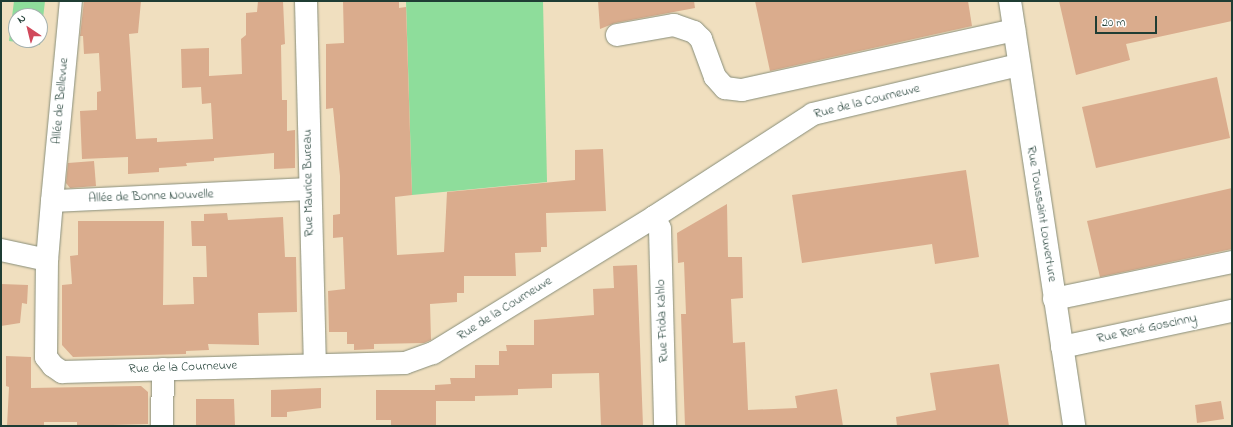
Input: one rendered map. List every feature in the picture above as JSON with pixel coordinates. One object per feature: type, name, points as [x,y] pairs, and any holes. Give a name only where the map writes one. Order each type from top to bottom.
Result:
[{"type":"street","name":"Allée de Bellevue","points":[[52,201],[71,1]]},
{"type":"street","name":"Rue Maurice Bureau","points":[[306,1],[314,364]]},
{"type":"street","name":"Rue Toussaint Louverture","points":[[1010,1],[1074,426]]},
{"type":"street","points":[[617,35],[674,26],[694,32],[701,39],[715,77],[725,88],[742,90],[1014,30]]},
{"type":"street","name":"Rue de la Courneuve","points":[[47,260],[46,357],[53,366],[62,372],[314,364],[405,363],[433,353],[654,218],[813,114],[1019,65]]},
{"type":"street","name":"Allée de Bonne Nouvelle","points":[[52,201],[309,189]]},
{"type":"street","points":[[1,250],[47,260],[52,201]]},
{"type":"street","name":"Rue Frida Kahlo","points":[[654,218],[660,229],[666,426]]},
{"type":"street","points":[[1054,299],[1232,262]]},
{"type":"street","name":"Rue René Goscinny","points":[[1062,347],[1232,311]]},
{"type":"street","points":[[162,426],[163,369]]},
{"type":"green space","points":[[14,1],[45,1],[44,8],[13,8]]},
{"type":"green space","points":[[406,1],[543,1],[547,182],[412,195]]},
{"type":"building","points":[[84,1],[141,1],[138,33],[129,34],[136,139],[157,138],[157,142],[213,139],[211,103],[202,104],[201,87],[182,88],[181,49],[209,48],[209,76],[242,74],[241,39],[246,35],[246,13],[257,12],[258,1],[283,1],[285,44],[281,45],[282,100],[287,100],[287,131],[295,130],[295,168],[274,169],[274,153],[214,158],[214,161],[186,163],[187,166],[159,168],[159,172],[128,174],[128,157],[82,159],[80,111],[97,110],[97,92],[101,91],[99,53],[84,54],[83,36],[80,36]]},
{"type":"building","points":[[343,1],[399,1],[399,8],[406,7],[412,195],[395,197],[397,255],[444,252],[447,192],[575,180],[575,150],[603,149],[606,211],[546,213],[547,247],[541,247],[541,252],[515,253],[516,276],[464,276],[464,293],[457,293],[457,302],[430,304],[431,340],[424,343],[374,344],[374,349],[354,350],[354,344],[347,344],[347,332],[329,332],[328,291],[345,289],[343,237],[333,238],[333,215],[340,214],[340,176],[333,108],[326,109],[326,44],[344,43]]},
{"type":"building","points":[[598,1],[694,1],[695,8],[615,23],[600,29]]},
{"type":"building","points":[[755,1],[968,1],[972,26],[770,71]]},
{"type":"building","points":[[1059,1],[1232,1],[1232,21],[1126,44],[1130,60],[1076,75]]},
{"type":"building","points":[[1217,77],[1230,138],[1096,168],[1082,107]]},
{"type":"building","points":[[94,161],[96,186],[70,188],[66,183],[68,163]]},
{"type":"building","points":[[966,170],[979,257],[935,264],[932,244],[802,263],[792,195]]},
{"type":"building","points":[[1232,188],[1232,249],[1100,277],[1087,221]]},
{"type":"building","points":[[727,204],[728,257],[742,257],[743,298],[731,299],[733,343],[745,342],[748,410],[797,408],[795,396],[837,389],[843,426],[685,426],[681,314],[686,314],[684,262],[678,263],[677,233]]},
{"type":"building","points":[[227,213],[228,220],[283,217],[285,257],[296,257],[297,312],[258,313],[259,345],[208,344],[209,350],[186,351],[186,354],[73,357],[62,345],[62,285],[72,284],[70,256],[78,255],[78,221],[164,221],[163,305],[194,304],[193,277],[207,277],[206,246],[192,246],[191,221],[204,221],[204,214]]},
{"type":"building","points":[[637,265],[643,426],[601,426],[599,373],[552,374],[552,388],[518,389],[518,395],[475,396],[475,401],[436,401],[436,426],[391,426],[391,420],[376,420],[376,390],[435,390],[435,385],[451,384],[450,378],[475,378],[475,365],[499,365],[499,351],[507,351],[506,345],[534,345],[534,320],[594,315],[593,289],[614,288],[613,266]]},
{"type":"building","points":[[1,284],[28,285],[27,304],[22,303],[20,323],[1,326]]},
{"type":"building","points":[[6,356],[31,357],[31,388],[141,386],[148,392],[148,424],[77,426],[77,422],[44,422],[44,426],[7,426],[9,387],[6,386]]},
{"type":"building","points":[[999,364],[1009,426],[897,426],[896,417],[936,410],[930,373]]},
{"type":"building","points":[[321,388],[321,408],[287,412],[287,417],[271,417],[271,390]]},
{"type":"building","points":[[196,399],[234,399],[235,426],[196,426]]},
{"type":"building","points":[[1221,401],[1224,419],[1197,423],[1195,405]]}]
